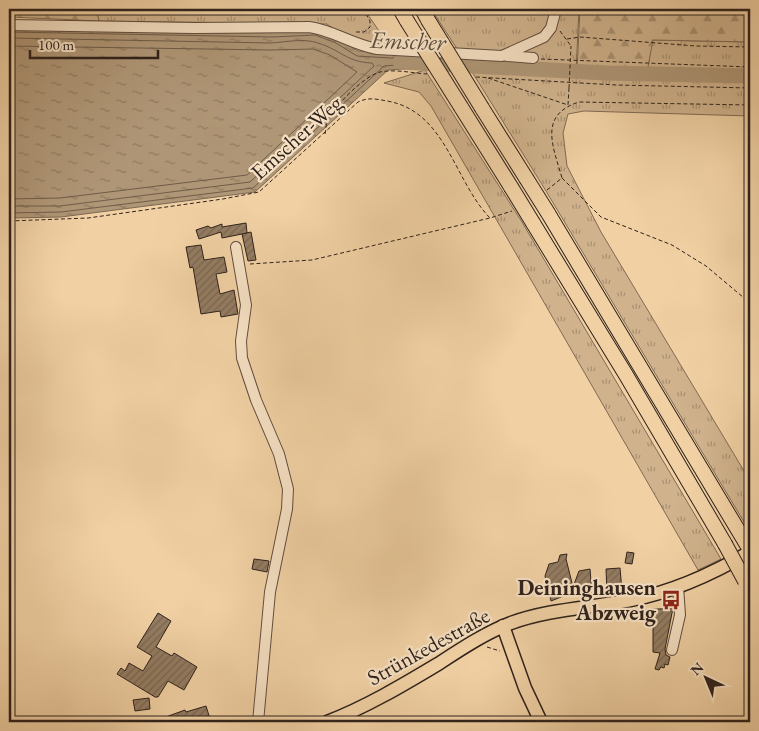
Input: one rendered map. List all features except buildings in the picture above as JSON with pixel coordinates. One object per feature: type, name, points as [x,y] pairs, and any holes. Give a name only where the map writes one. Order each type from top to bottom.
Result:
[{"type":"highway","points":[[425,14],[548,213],[750,551]]},
{"type":"highway","points":[[403,15],[626,375],[748,585]]},
{"type":"main road","name":"Strünkedestraße","points":[[327,722],[403,685],[503,626],[551,612],[632,600],[678,586],[750,551]]},
{"type":"main road","points":[[503,626],[525,688],[541,722]]},
{"type":"lane","points":[[502,56],[544,37],[551,28],[556,9]]},
{"type":"lane","points":[[9,24],[194,28],[309,27],[320,28],[377,50],[533,58]]},
{"type":"lane","points":[[236,248],[246,305],[241,341],[242,358],[256,400],[279,454],[288,489],[287,509],[270,592],[258,722]]},
{"type":"lane","points":[[672,650],[680,615],[678,586]]},
{"type":"path","points":[[350,30],[364,32],[370,27],[370,21],[362,9]]},
{"type":"path","points":[[560,27],[560,34],[571,46],[568,105]]},
{"type":"path","points":[[566,39],[580,37],[686,46],[750,47]]},
{"type":"path","points":[[533,58],[750,67]]},
{"type":"path","points":[[325,134],[327,122],[337,108],[349,94],[374,75],[382,72],[430,74]]},
{"type":"path","points":[[467,76],[616,84],[750,88]]},
{"type":"path","points":[[486,77],[568,105]]},
{"type":"path","name":"Emscher-Weg","points":[[9,220],[88,218],[250,195],[265,189],[358,102],[367,98],[391,102],[410,108],[422,116],[434,130],[479,206],[490,218]]},
{"type":"path","points":[[750,105],[579,102],[568,105],[559,111],[552,128],[552,140],[562,178],[601,217],[672,245],[706,266],[750,303]]},
{"type":"path","points":[[546,191],[562,178]]},
{"type":"path","points":[[239,266],[258,262],[312,260],[490,218],[514,210]]},
{"type":"green space","points":[[9,9],[96,9],[99,21],[9,17]]},
{"type":"green space","points":[[96,9],[364,9],[390,47],[357,40],[327,24],[99,21]]},
{"type":"green space","points":[[431,9],[579,9],[576,72],[647,75],[652,40],[750,42],[750,116],[584,111],[568,114],[563,133],[567,166],[601,232],[750,481],[750,532],[546,191],[469,67],[547,70],[467,64]]},
{"type":"green space","points":[[580,9],[750,9],[750,42],[653,40],[647,72],[577,70]]},
{"type":"green space","points":[[425,70],[522,222],[721,559],[698,570],[431,106],[419,92],[384,83]]},
{"type":"water","points":[[9,27],[307,30],[338,39],[358,51],[414,54],[423,68],[388,70],[255,192],[61,217],[9,218]]},
{"type":"waterway","name":"Emscher","points":[[400,62],[606,73],[750,76]]},
{"type":"railway","points":[[734,722],[750,715]]},
{"type":"place","name":"Deininghausen Abzweig","points":[[671,600]]}]
